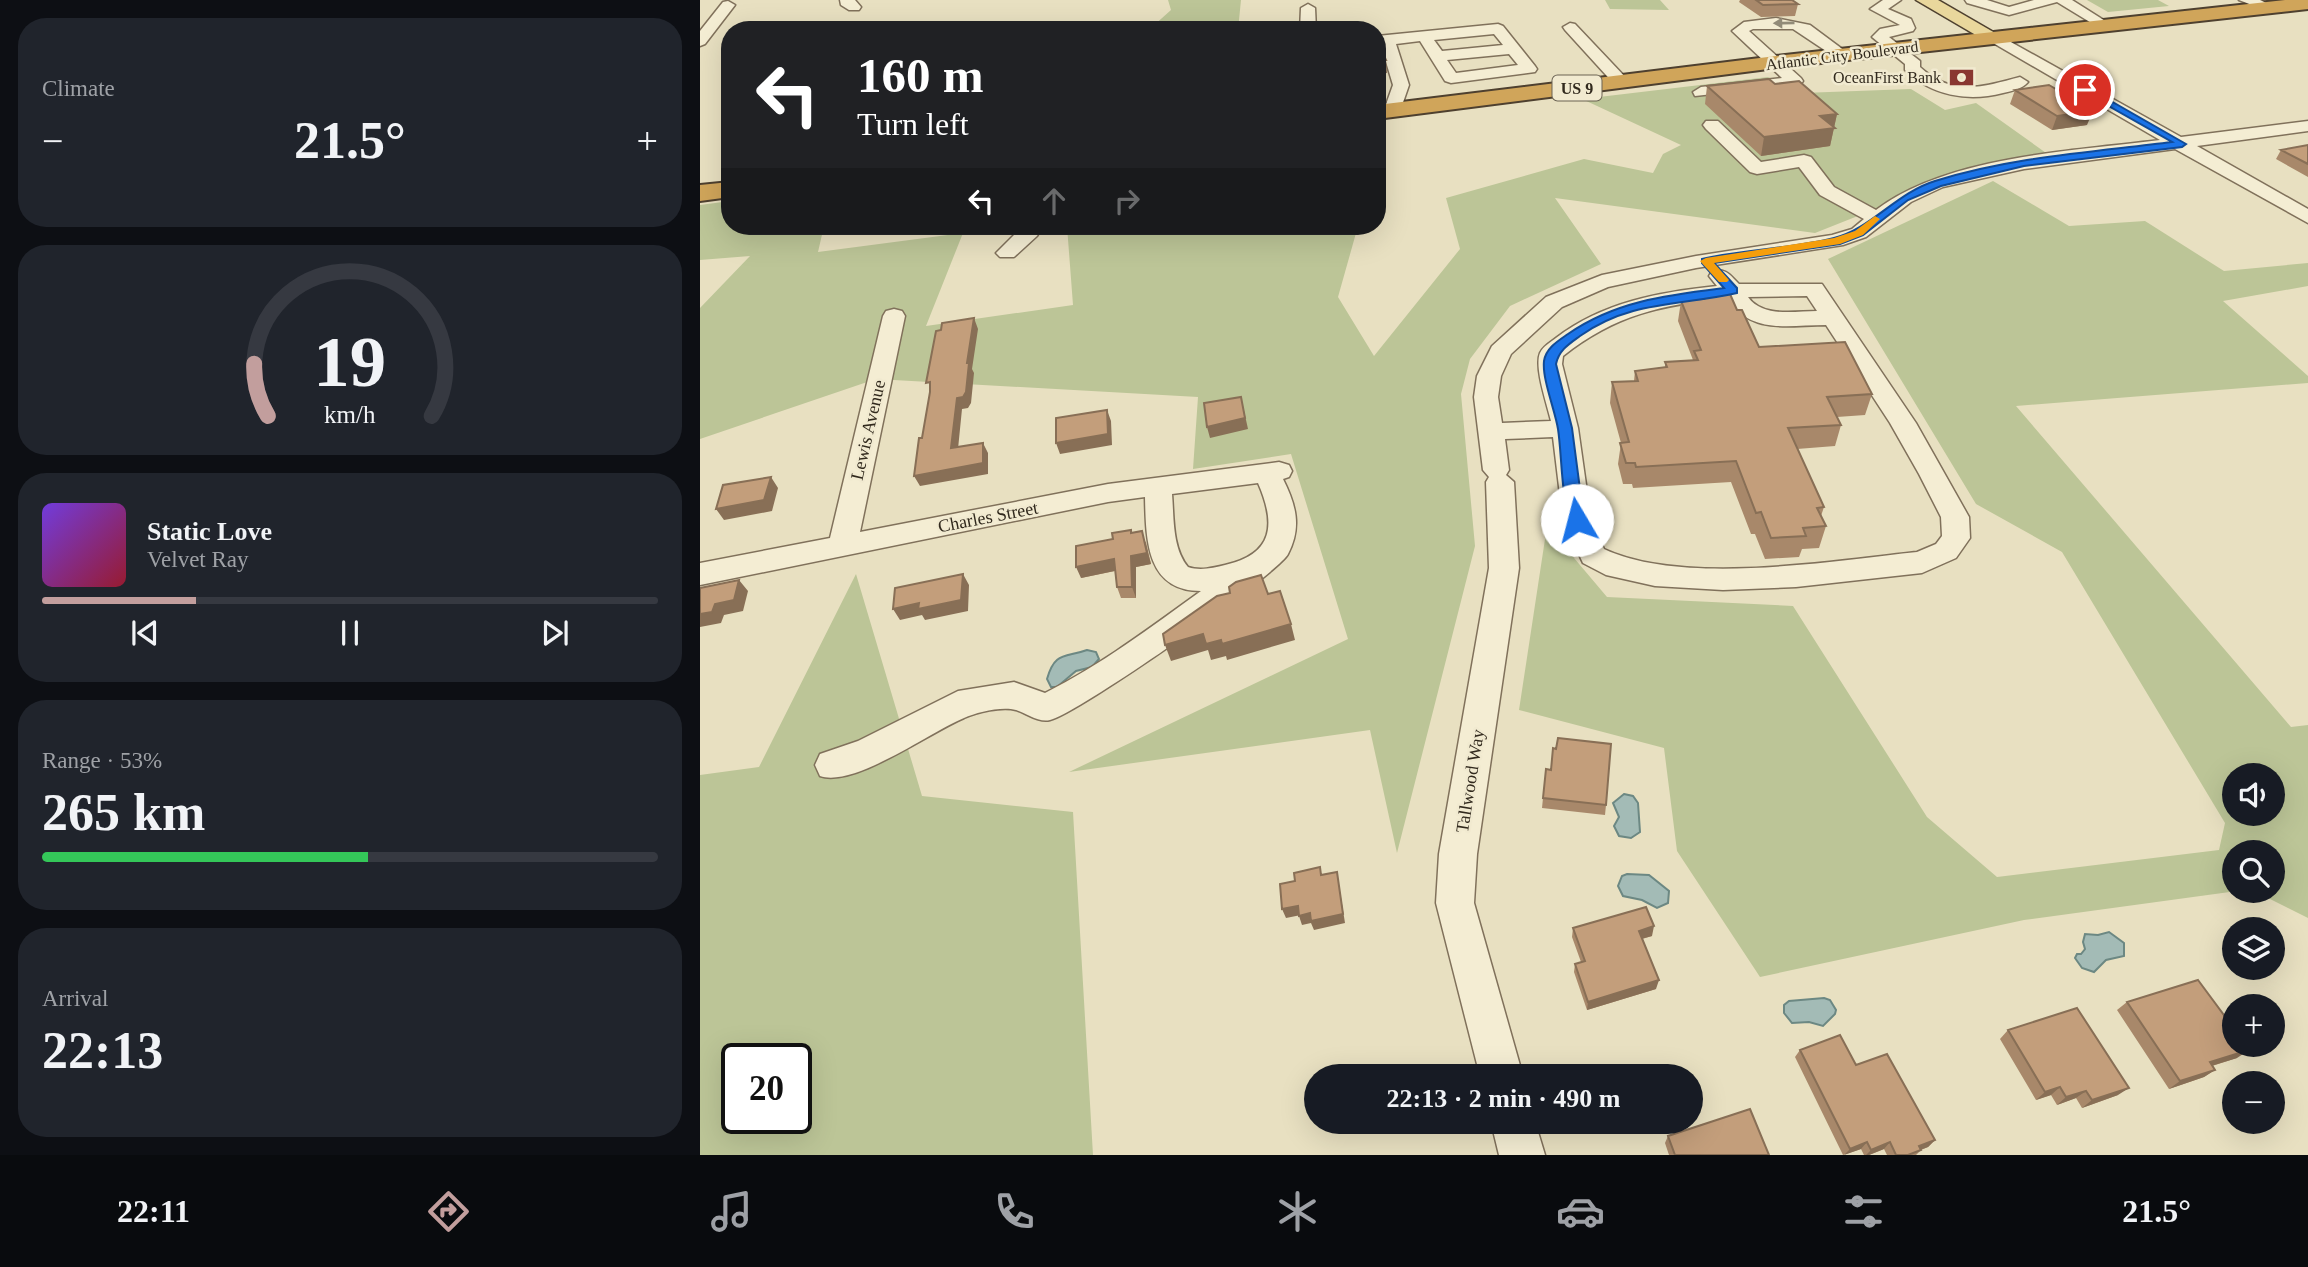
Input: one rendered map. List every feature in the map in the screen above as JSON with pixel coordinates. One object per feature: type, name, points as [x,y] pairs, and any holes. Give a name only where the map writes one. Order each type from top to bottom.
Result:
[{"type":"highway","name":"Atlantic City Boulevard","points":[[1386,111],[1841,54],[2308,3]]},
{"type":"highway","points":[[700,193],[721,190]]},
{"type":"main road","points":[[1925,0],[1993,37]]},
{"type":"street","points":[[1894,0],[1877,9],[1909,25],[1904,30],[1881,34],[1914,64],[1911,67],[1915,71],[1933,84],[1951,91],[1971,92],[2011,86],[2015,79],[2061,76]]},
{"type":"street","points":[[1972,0],[2009,11],[2051,0]]},
{"type":"street","points":[[2062,0],[2103,24]]},
{"type":"street","points":[[2246,0],[2270,8]]},
{"type":"street","points":[[700,18],[733,3]]},
{"type":"street","points":[[700,41],[733,3]]},
{"type":"street","points":[[1308,8],[1308,21]]},
{"type":"street","points":[[1701,92],[1795,81],[1740,31],[1744,27],[1780,22],[1799,23],[1841,54]]},
{"type":"street","points":[[1570,27],[1622,83]]},
{"type":"street","points":[[1386,41],[1498,29],[1529,69],[1451,78],[1425,37]]},
{"type":"street","points":[[1993,37],[2308,217]]},
{"type":"street","points":[[1437,56],[1513,49]]},
{"type":"street","points":[[1386,60],[1399,80],[1430,106]]},
{"type":"street","points":[[1386,78],[1399,80]]},
{"type":"street","points":[[1386,109],[1399,80]]},
{"type":"street","points":[[1712,125],[1758,168],[1804,161],[1828,191],[1876,218]]},
{"type":"street","name":"Tallwood Way","points":[[1498,1064],[1455,903],[1458,854],[1504,568],[1498,476],[1486,397],[1489,376],[1500,352],[1554,302],[1602,282],[1706,261],[1836,242],[1859,233],[1904,198],[1937,183],[2024,163],[2308,126]]},
{"type":"street","points":[[1007,253],[1027,235]]},
{"type":"street","points":[[1706,261],[1733,291]]},
{"type":"street","points":[[1814,289],[1902,423],[1955,517],[1956,538],[1946,551],[1922,562],[1796,576],[1723,579],[1655,575],[1616,567],[1593,556],[1577,520],[1565,428],[1550,364],[1552,353],[1592,322],[1615,311],[1662,299],[1733,291],[1814,289]]},
{"type":"street","name":"Lewis Avenue","points":[[843,544],[894,316]]},
{"type":"street","points":[[1491,432],[1565,428]]},
{"type":"street","name":"Charles Street","points":[[700,574],[1108,493],[1273,472],[1284,511],[1284,535],[1274,553],[1255,569]]},
{"type":"street","points":[[1158,487],[1164,554],[1174,573],[1185,579],[1202,580],[1255,569]]},
{"type":"street","points":[[832,765],[870,751],[958,705],[994,696],[1014,695],[1047,708],[1083,689],[1255,569]]},
{"type":"street","points":[[1516,1134],[1522,1155]]},
{"type":"green space","points":[[1168,0],[1241,0],[1239,21],[1159,21],[1171,10]]},
{"type":"green space","points":[[1605,0],[1660,0],[1669,10],[1610,9]]},
{"type":"green space","points":[[2087,0],[2158,0],[2169,6],[2108,12]]},
{"type":"green space","points":[[1768,77],[1802,93],[1911,89],[1945,110],[1976,103],[2056,160],[1976,169],[1815,233],[1555,198],[1601,264],[1510,306],[1470,359],[1461,394],[1475,546],[1397,853],[1370,730],[1069,772],[1348,639],[1291,454],[1193,469],[1198,397],[876,379],[700,439],[700,308],[750,256],[700,260],[700,205],[721,202],[721,235],[822,235],[818,252],[962,235],[926,326],[1073,305],[1068,235],[1355,235],[1338,297],[1374,356],[1460,249],[1446,198],[1584,159],[1653,173],[1663,154],[1681,145],[1582,99]]},
{"type":"green space","points":[[1993,181],[2069,226],[2145,221],[2224,271],[2308,263],[2308,286],[2223,301],[2308,376],[2308,383],[2016,406],[2291,727],[2308,725],[2308,918],[2278,903],[2285,903],[2285,840],[2222,840],[2222,893],[2024,920],[1760,977],[1677,851],[1664,748],[1519,710],[1547,526],[1607,597],[1793,606],[1927,817],[1997,877],[2219,850],[2224,826],[2285,826],[2285,763],[2222,763],[2222,818],[2062,552],[1976,504],[1828,259]]},
{"type":"green space","points":[[856,574],[922,796],[1073,812],[1093,1155],[700,1155],[700,775],[759,767]]},
{"type":"water","points":[[1087,650],[1096,652],[1099,659],[1092,667],[1076,671],[1057,687],[1051,687],[1047,679],[1057,660]]},
{"type":"water","points":[[1624,794],[1633,796],[1638,803],[1640,832],[1631,838],[1619,836],[1614,826],[1619,817],[1613,803]]},
{"type":"water","points":[[1649,875],[1669,891],[1668,903],[1657,908],[1642,900],[1623,896],[1618,886],[1622,876]]},
{"type":"water","points":[[2109,932],[2124,943],[2124,956],[2106,960],[2094,972],[2082,968],[2075,958],[2085,949],[2085,934]]},
{"type":"water","points":[[1824,998],[1830,1000],[1836,1010],[1823,1026],[1809,1022],[1792,1023],[1784,1013],[1784,1005],[1789,1001]]},
{"type":"building","points":[[1756,0],[1792,0],[1798,4],[1763,5]]},
{"type":"building","points":[[1769,79],[1775,84],[1799,81],[1837,114],[1820,116],[1835,128],[1764,137],[1707,86]]},
{"type":"building","points":[[2049,85],[2093,111],[2057,116],[2015,90]]},
{"type":"building","points":[[2308,145],[2308,164],[2281,150]]},
{"type":"building","points":[[1730,294],[1737,310],[1742,310],[1759,347],[1845,342],[1872,394],[1827,397],[1841,425],[1788,428],[1824,507],[1817,508],[1826,526],[1803,528],[1806,536],[1771,538],[1761,512],[1756,513],[1736,461],[1636,467],[1635,463],[1626,463],[1620,443],[1629,442],[1612,382],[1638,381],[1635,371],[1667,367],[1665,362],[1698,360],[1694,351],[1701,350],[1681,301],[1704,299],[1702,295]]},
{"type":"building","points":[[974,318],[967,363],[966,392],[963,397],[957,398],[951,448],[983,443],[983,463],[914,476],[919,438],[922,438],[930,392],[930,382],[926,383],[936,331],[941,330],[942,323]]},
{"type":"building","points":[[1241,397],[1245,418],[1207,427],[1204,403]]},
{"type":"building","points":[[1107,410],[1108,434],[1056,443],[1056,418]]},
{"type":"building","points":[[771,477],[764,500],[716,509],[723,485]]},
{"type":"building","points":[[1131,530],[1131,533],[1142,531],[1147,553],[1131,556],[1132,587],[1117,587],[1114,559],[1076,567],[1076,546],[1113,539],[1112,533]]},
{"type":"building","points":[[963,574],[961,600],[918,609],[919,603],[893,609],[895,588]]},
{"type":"building","points":[[1261,575],[1268,594],[1280,591],[1291,624],[1222,644],[1221,640],[1206,644],[1203,634],[1165,645],[1163,634],[1217,596],[1230,593],[1229,587],[1236,582]]},
{"type":"building","points":[[739,580],[734,600],[715,604],[712,612],[700,614],[700,588]]},
{"type":"building","points":[[1558,738],[1611,744],[1606,805],[1543,798],[1546,769],[1551,770],[1553,748],[1556,749]]},
{"type":"building","points":[[1320,867],[1321,875],[1337,872],[1343,914],[1311,921],[1310,913],[1299,916],[1298,906],[1282,909],[1280,884],[1295,881],[1294,873]]},
{"type":"building","points":[[1646,907],[1654,926],[1639,931],[1659,980],[1588,1002],[1575,964],[1585,961],[1573,928]]},
{"type":"building","points":[[2198,980],[2222,1012],[2222,1057],[2226,1057],[2210,1062],[2215,1070],[2180,1081],[2127,1002]]},
{"type":"building","points":[[2077,1008],[2129,1088],[2092,1100],[2086,1091],[2066,1097],[2060,1087],[2045,1092],[2008,1030]]},
{"type":"building","points":[[1840,1035],[1856,1065],[1887,1054],[1935,1140],[1919,1146],[1921,1150],[1908,1155],[1896,1155],[1890,1142],[1871,1150],[1867,1142],[1850,1149],[1800,1050]]},
{"type":"building","points":[[1750,1109],[1769,1155],[1675,1155],[1668,1136],[1703,1134],[1703,1124]]},
{"type":"slow traffic","points":[[1723,280],[1706,261],[1836,242],[1859,233],[1875,219]]},
{"type":"place","name":"OceanFirst Bank","points":[[1961,77]]},
{"type":"route","points":[[1577,520],[1565,428],[1550,364],[1552,353],[1565,341],[1592,322],[1615,311],[1662,299],[1733,291],[1706,261],[1836,242],[1859,233],[1904,198],[1937,183],[2024,163],[2182,144],[2085,90]]}]
